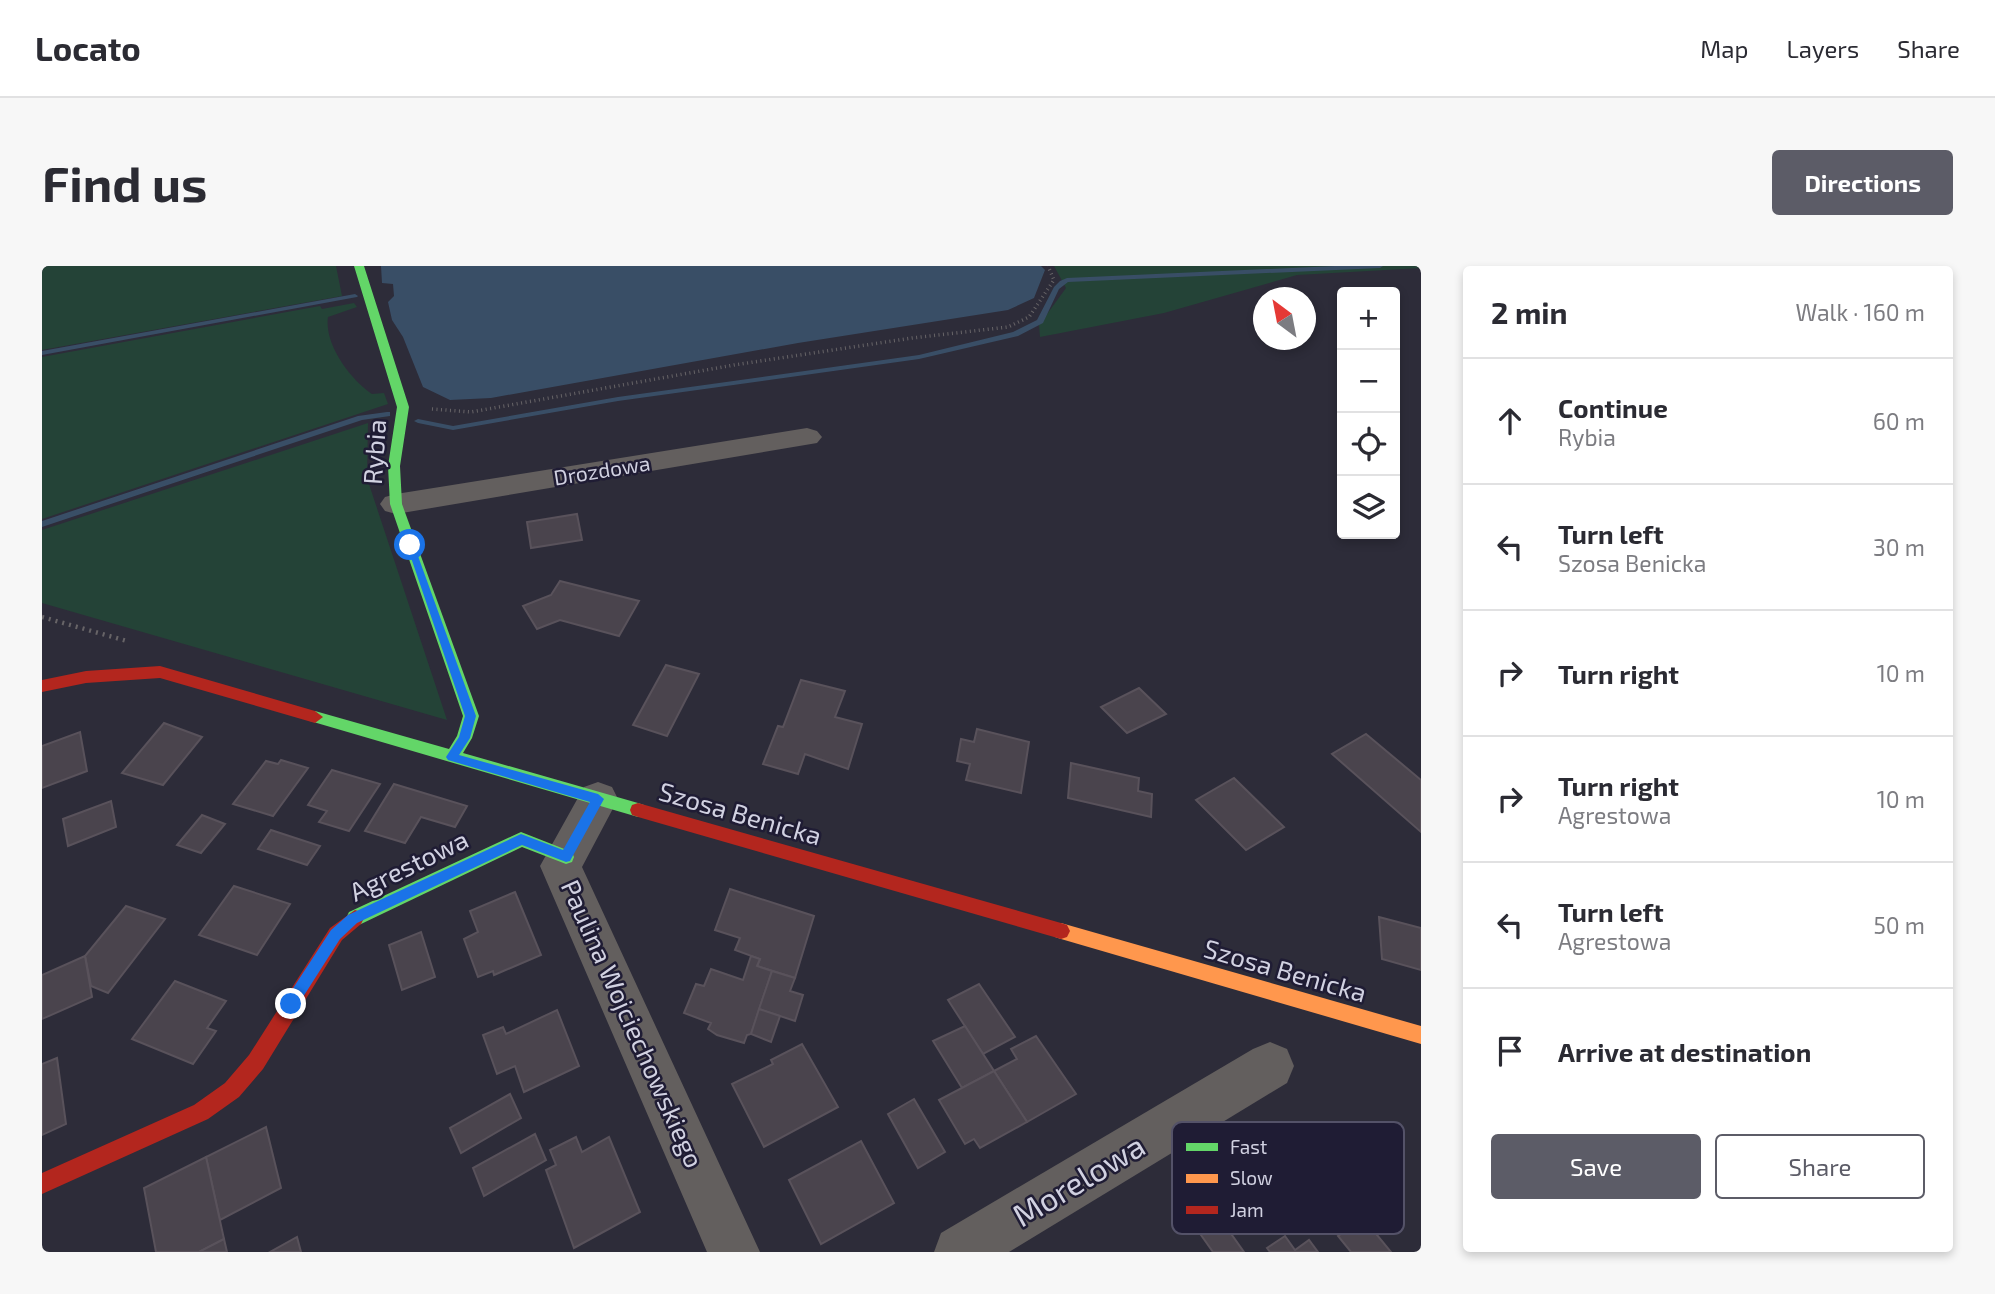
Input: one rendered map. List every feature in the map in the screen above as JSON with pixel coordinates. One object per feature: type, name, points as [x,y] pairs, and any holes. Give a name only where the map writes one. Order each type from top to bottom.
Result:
[{"type":"street","name":"Rybia","points":[[359,266],[403,407],[394,466],[396,504],[471,716],[464,738],[452,757]]},
{"type":"street","name":"Drozdowa","points":[[396,504],[807,438]]},
{"type":"street","name":"Szosa Benicka","points":[[42,686],[65,679],[106,674],[160,672],[1421,1035]]},
{"type":"street","name":"Paulina Wojciechowskiego","points":[[598,799],[561,866],[734,1252]]},
{"type":"street","name":"Agrestowa","points":[[42,1184],[201,1112],[232,1090],[256,1062],[336,934],[353,919],[521,839],[566,857]]},
{"type":"street","name":"Morelowa","points":[[1177,1122],[1270,1066]]},
{"type":"street","name":"Morelowa","points":[[960,1252],[1172,1125]]},
{"type":"path","points":[[403,407],[471,412],[734,365],[912,338],[1008,327],[1029,317],[1054,280],[1048,266]]},
{"type":"green space","points":[[42,266],[336,266],[342,296],[42,350]]},
{"type":"green space","points":[[1054,266],[1421,266],[1297,275],[1164,313],[1040,337],[1039,325],[1066,288]]},
{"type":"green space","points":[[354,303],[357,307],[328,317],[330,338],[347,370],[372,394],[384,393],[388,404],[42,519],[42,357],[320,306],[322,309]]},
{"type":"green space","points":[[368,423],[367,478],[447,720],[42,603],[42,530]]},
{"type":"water","points":[[381,266],[1041,266],[1045,270],[1034,298],[1008,310],[798,343],[491,398],[450,400],[423,387],[403,337],[392,320],[388,302],[394,296],[393,284],[382,283]]},
{"type":"building","points":[[577,514],[582,540],[531,548],[527,522]]},
{"type":"building","points":[[560,581],[639,601],[619,636],[560,620],[537,629],[523,606],[551,595]]},
{"type":"building","points":[[666,665],[699,674],[667,736],[633,725]]},
{"type":"building","points":[[801,680],[845,691],[835,717],[862,724],[848,769],[805,754],[798,774],[763,764],[778,726],[783,727]]},
{"type":"building","points":[[1139,688],[1166,714],[1127,733],[1101,707]]},
{"type":"building","points":[[164,723],[202,737],[163,785],[122,773]]},
{"type":"building","points":[[977,729],[1029,742],[1021,793],[966,780],[970,764],[957,761],[961,739],[974,742]]},
{"type":"building","points":[[80,732],[87,771],[42,788],[42,746]]},
{"type":"building","points":[[1366,734],[1421,780],[1421,832],[1332,754]]},
{"type":"building","points":[[281,760],[308,768],[273,816],[233,804],[266,761],[278,764]]},
{"type":"building","points":[[1071,763],[1139,778],[1138,791],[1152,794],[1151,817],[1068,798]]},
{"type":"building","points":[[332,770],[380,784],[349,831],[319,822],[327,811],[308,805]]},
{"type":"building","points":[[1234,778],[1284,827],[1246,850],[1196,800]]},
{"type":"building","points":[[394,784],[467,806],[455,827],[421,817],[405,843],[365,831]]},
{"type":"building","points":[[111,801],[116,827],[68,846],[63,819]]},
{"type":"building","points":[[202,815],[225,824],[201,853],[177,845]]},
{"type":"building","points":[[271,830],[320,846],[307,865],[258,849]]},
{"type":"building","points":[[234,886],[290,904],[257,955],[199,935]]},
{"type":"building","points":[[730,889],[814,916],[795,978],[757,966],[760,959],[735,950],[740,938],[715,930]]},
{"type":"building","points":[[515,892],[541,955],[494,975],[493,971],[478,977],[464,939],[478,932],[470,911]]},
{"type":"building","points":[[126,906],[165,919],[108,993],[91,986],[85,956]]},
{"type":"building","points":[[1379,917],[1421,928],[1421,970],[1382,959]]},
{"type":"building","points":[[421,932],[435,977],[402,990],[389,945]]},
{"type":"building","points":[[85,956],[92,997],[42,1019],[42,975]]},
{"type":"building","points":[[751,956],[760,959],[757,966],[772,971],[751,1034],[747,1035],[744,1043],[717,1035],[708,1029],[711,1023],[684,1013],[696,984],[704,986],[711,969],[743,980]]},
{"type":"building","points":[[772,971],[795,978],[790,991],[803,995],[795,1021],[759,1009]]},
{"type":"building","points":[[175,981],[226,1001],[207,1028],[216,1031],[193,1064],[132,1039]]},
{"type":"building","points":[[979,984],[1015,1037],[983,1054],[948,1000]]},
{"type":"building","points":[[759,1009],[780,1016],[771,1042],[751,1034]]},
{"type":"building","points":[[557,1010],[579,1066],[524,1092],[515,1066],[497,1074],[483,1035],[503,1027],[506,1034]]},
{"type":"building","points":[[965,1026],[994,1071],[962,1088],[933,1041]]},
{"type":"building","points":[[1036,1036],[1076,1094],[1027,1122],[994,1071],[1017,1059],[1011,1049]]},
{"type":"building","points":[[802,1044],[838,1107],[764,1147],[732,1084],[773,1064],[771,1060]]},
{"type":"building","points":[[57,1058],[66,1124],[42,1135],[42,1064]]},
{"type":"building","points":[[994,1071],[1027,1122],[980,1148],[974,1139],[965,1144],[939,1100]]},
{"type":"building","points":[[510,1094],[521,1118],[461,1153],[450,1128]]},
{"type":"building","points":[[914,1099],[945,1152],[918,1168],[888,1114]]},
{"type":"building","points":[[266,1127],[281,1188],[220,1220],[206,1157]]},
{"type":"building","points":[[535,1134],[546,1160],[484,1196],[473,1168]]},
{"type":"building","points":[[576,1137],[582,1152],[609,1137],[640,1212],[574,1248],[546,1170],[556,1165],[550,1150]]},
{"type":"building","points":[[861,1141],[894,1203],[821,1244],[789,1180]]},
{"type":"building","points":[[206,1157],[224,1239],[199,1252],[156,1252],[144,1188]]},
{"type":"building","points":[[1200,1234],[1231,1234],[1244,1252],[1213,1252]]},
{"type":"building","points":[[1376,1234],[1391,1252],[1351,1252],[1338,1236]]},
{"type":"building","points":[[1285,1236],[1295,1250],[1309,1240],[1318,1252],[1270,1252],[1267,1248]]},
{"type":"building","points":[[297,1237],[301,1252],[270,1252]]},
{"type":"building","points":[[224,1239],[227,1252],[199,1252]]},
{"type":"waterway","points":[[418,421],[453,428],[618,399],[919,357],[1015,334],[1040,321],[1056,288],[1067,280],[1380,266]]},
{"type":"waterway","points":[[42,353],[355,296]]},
{"type":"waterway","points":[[42,524],[361,418],[387,414]]},
{"type":"traffic: fast","points":[[359,266],[403,407],[394,466],[396,504],[471,716],[464,738],[452,757]]},
{"type":"traffic: fast","points":[[315,717],[638,810]]},
{"type":"traffic: fast","points":[[355,918],[521,839],[566,857]]},
{"type":"traffic: slow","points":[[1061,931],[1421,1035]]},
{"type":"traffic: jam","points":[[42,686],[86,677],[160,672],[315,717]]},
{"type":"traffic: jam","points":[[638,810],[1061,931]]},
{"type":"traffic: jam","points":[[42,1184],[201,1112],[232,1090],[256,1062],[336,934],[355,918]]},
{"type":"route","points":[[291,1004],[336,934],[353,919],[521,839],[566,857],[598,799],[452,757],[464,738],[471,716],[410,545]]}]
